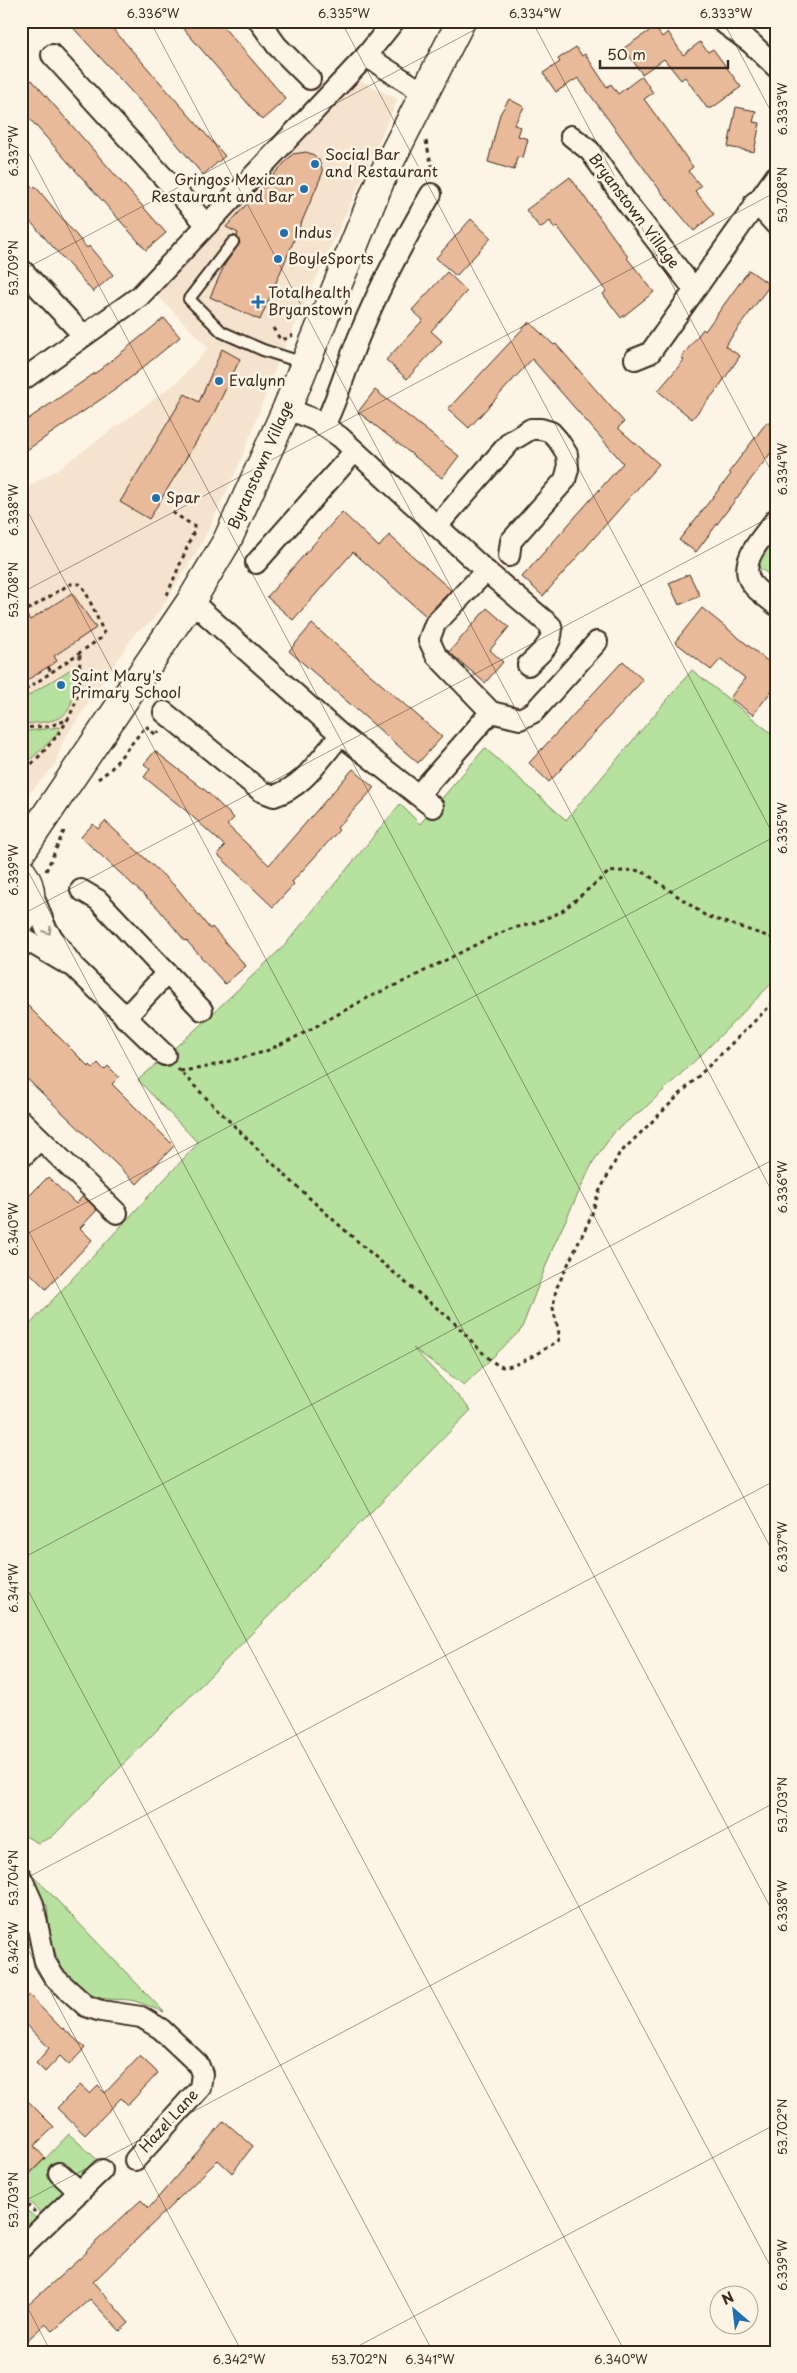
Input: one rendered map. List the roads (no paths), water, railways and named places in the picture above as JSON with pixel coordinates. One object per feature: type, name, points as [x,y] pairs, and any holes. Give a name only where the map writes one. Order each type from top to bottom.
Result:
[{"type":"street","points":[[259,21],[277,46],[310,79]]},
{"type":"street","points":[[21,381],[140,296],[366,56],[394,21]]},
{"type":"street","name":"Byranstown Village","points":[[21,852],[180,602],[227,541],[287,408],[377,190],[424,93],[462,21]]},
{"type":"street","points":[[721,21],[751,44],[776,67]]},
{"type":"street","points":[[52,55],[207,225]]},
{"type":"street","points":[[366,56],[424,93]]},
{"type":"street","name":"Bryanstown Village","points":[[571,136],[590,151],[627,203],[694,290]]},
{"type":"street","points":[[635,359],[650,353],[755,202],[776,176]]},
{"type":"street","points":[[324,426],[345,379],[360,335],[382,285],[431,194]]},
{"type":"street","points":[[755,202],[776,225]]},
{"type":"street","points":[[21,269],[83,335]]},
{"type":"street","points":[[287,408],[324,426],[355,451],[486,571],[551,626],[553,634],[547,645],[528,665]]},
{"type":"street","points":[[437,526],[511,441],[531,430],[541,429],[551,432],[567,454],[568,469],[565,480],[511,541],[509,556]]},
{"type":"street","points":[[256,563],[355,451]]},
{"type":"street","points":[[776,519],[750,557],[747,570],[752,584],[776,605]]},
{"type":"street","points":[[486,571],[435,624],[429,640],[436,655],[491,712],[520,719],[534,712],[597,642]]},
{"type":"street","points":[[180,602],[342,735],[426,801],[491,712]]},
{"type":"street","points":[[167,714],[261,791],[274,796],[289,791],[299,784],[342,735]]},
{"type":"street","points":[[21,922],[27,915],[31,902],[32,878]]},
{"type":"street","points":[[32,878],[46,929],[74,967],[164,1055]]},
{"type":"street","points":[[82,890],[98,900],[202,1010]]},
{"type":"street","points":[[21,937],[74,967]]},
{"type":"street","points":[[125,1018],[167,973]]},
{"type":"street","points":[[21,1120],[117,1213]]},
{"type":"street","points":[[21,1158],[40,1138]]},
{"type":"street","name":"Hazel Lane","points":[[21,1877],[33,1904],[45,1962],[54,1977],[74,1998],[86,2006],[100,2011],[133,2014],[149,2020],[198,2064],[202,2074],[200,2088],[135,2160]]},
{"type":"street","points":[[21,2248],[102,2170]]},
{"type":"street","points":[[60,2173],[80,2192]]},
{"type":"lane","points":[[232,242],[189,298],[222,332],[263,350],[305,363]]},
{"type":"place","name":"Social Bar and Restaurant","points":[[315,164]]},
{"type":"place","name":"Gringos Mexican Restaurant and Bar","points":[[304,189]]},
{"type":"place","name":"Indus","points":[[284,233]]},
{"type":"place","name":"BoyleSports","points":[[278,259]]},
{"type":"place","name":"Totalhealth Bryanstown","points":[[258,302]]},
{"type":"place","name":"Evalynn","points":[[219,381]]},
{"type":"place","name":"Spar","points":[[156,498]]},
{"type":"place","name":"Saint Mary's Primary School","points":[[61,685]]}]
